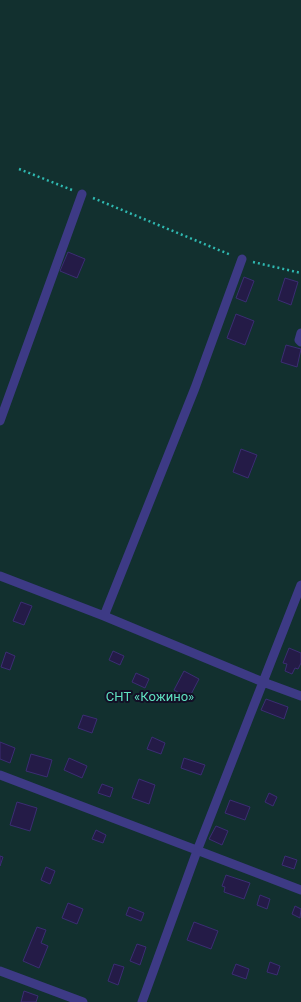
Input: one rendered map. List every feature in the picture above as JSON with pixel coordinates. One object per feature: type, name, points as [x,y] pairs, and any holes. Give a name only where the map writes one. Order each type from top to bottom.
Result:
[{"type":"lane","points":[[0,421],[82,194]]},
{"type":"lane","points":[[104,616],[195,388],[242,259]]},
{"type":"lane","points":[[301,333],[299,340],[301,342]]},
{"type":"lane","points":[[0,576],[104,616],[263,682],[301,696]]},
{"type":"lane","points":[[142,1002],[197,851],[301,585]]},
{"type":"lane","points":[[0,775],[301,890]]},
{"type":"lane","points":[[0,971],[83,1002]]},
{"type":"path","points":[[20,169],[242,259],[301,273]]},
{"type":"green space","name":"СНТ «Кожино»","points":[[0,0],[301,0],[301,1002],[0,1002]]},
{"type":"building","points":[[68,252],[85,259],[77,278],[60,271]]},
{"type":"building","points":[[244,277],[254,281],[246,302],[236,298]]},
{"type":"building","points":[[285,278],[298,282],[291,305],[278,300]]},
{"type":"building","points":[[236,314],[254,321],[245,345],[227,338]]},
{"type":"building","points":[[286,345],[301,349],[297,367],[281,362]]},
{"type":"building","points":[[241,449],[257,455],[248,478],[233,472]]},
{"type":"building","points":[[21,602],[32,606],[24,625],[13,621]]},
{"type":"building","points":[[289,648],[301,653],[301,663],[298,669],[295,668],[292,674],[285,671],[287,664],[283,663]]},
{"type":"building","points":[[113,651],[124,656],[120,665],[109,660]]},
{"type":"building","points":[[6,652],[15,656],[10,670],[1,667]]},
{"type":"building","points":[[184,671],[199,679],[189,698],[174,690]]},
{"type":"building","points":[[136,673],[149,679],[145,688],[132,682]]},
{"type":"building","points":[[266,699],[288,707],[284,719],[261,710]]},
{"type":"building","points":[[83,715],[97,719],[92,733],[78,728]]},
{"type":"building","points":[[152,737],[165,743],[161,754],[147,749]]},
{"type":"building","points":[[0,742],[15,748],[10,763],[0,759]]},
{"type":"building","points":[[31,754],[52,760],[47,777],[26,771]]},
{"type":"building","points":[[69,758],[87,766],[82,778],[64,770]]},
{"type":"building","points":[[184,758],[205,765],[201,775],[181,768]]},
{"type":"building","points":[[139,779],[155,785],[149,804],[132,798]]},
{"type":"building","points":[[102,784],[113,788],[110,797],[98,793]]},
{"type":"building","points":[[269,793],[277,797],[273,806],[265,802]]},
{"type":"building","points":[[230,800],[250,807],[245,820],[225,813]]},
{"type":"building","points":[[17,802],[37,808],[30,831],[10,825]]},
{"type":"building","points":[[216,826],[228,831],[222,845],[209,839]]},
{"type":"building","points":[[96,830],[106,835],[103,843],[92,839]]},
{"type":"building","points":[[0,856],[3,857],[0,866]]},
{"type":"building","points":[[285,856],[297,860],[294,869],[282,865]]},
{"type":"building","points":[[46,867],[55,871],[50,884],[41,880]]},
{"type":"building","points":[[226,875],[250,883],[244,899],[224,892],[225,887],[222,886]]},
{"type":"building","points":[[260,895],[270,899],[267,909],[257,905]]},
{"type":"building","points":[[68,903],[83,909],[77,924],[62,918]]},
{"type":"building","points":[[295,906],[301,909],[300,918],[292,914]]},
{"type":"building","points":[[129,907],[144,913],[141,921],[126,915]]},
{"type":"building","points":[[194,922],[218,931],[211,949],[187,940]]},
{"type":"building","points":[[37,927],[46,930],[41,943],[48,946],[39,968],[23,961]]},
{"type":"building","points":[[137,944],[146,947],[140,965],[130,961]]},
{"type":"building","points":[[270,962],[280,966],[277,975],[267,972]]},
{"type":"building","points":[[114,964],[124,967],[118,985],[108,981]]},
{"type":"building","points":[[236,964],[249,969],[246,979],[232,974]]},
{"type":"building","points":[[24,991],[38,996],[36,1002],[21,1002]]}]
